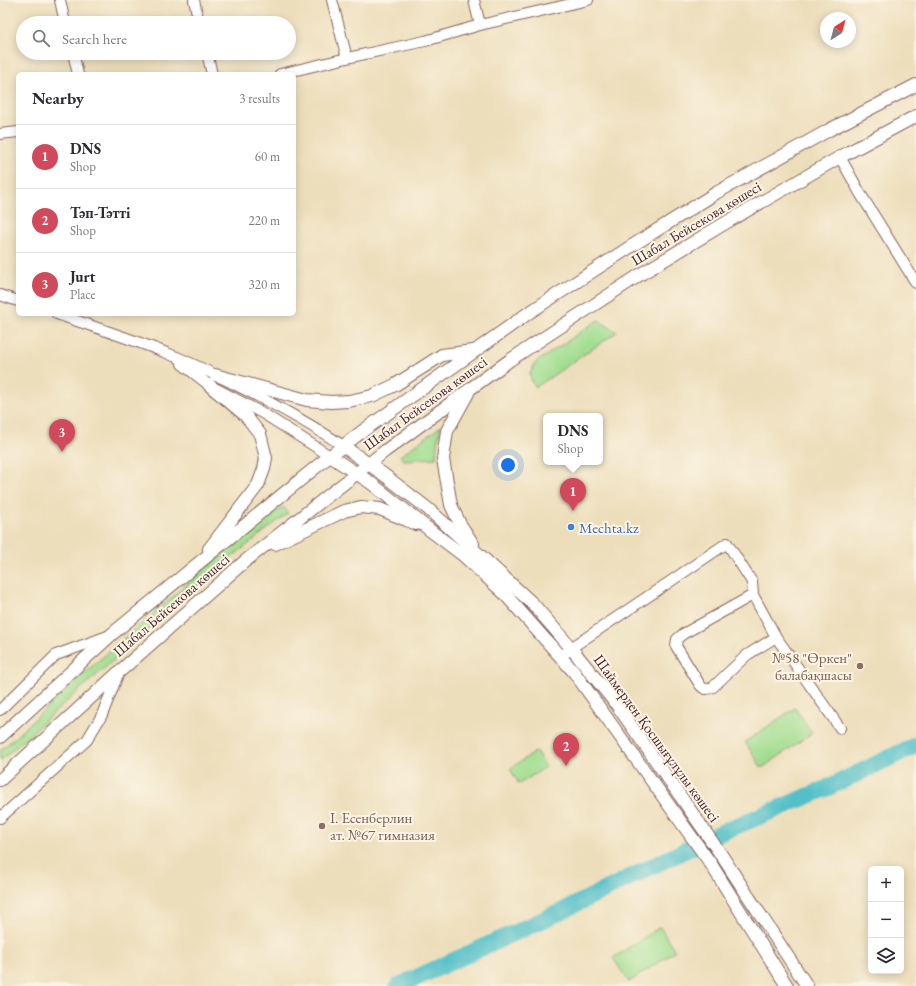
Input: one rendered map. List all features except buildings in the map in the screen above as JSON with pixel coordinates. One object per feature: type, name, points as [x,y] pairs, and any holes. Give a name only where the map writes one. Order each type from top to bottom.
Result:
[{"type":"main road","name":"Шабал Бейсекова көшесі","points":[[0,737],[112,634],[330,456],[475,351],[527,314],[716,193],[828,130],[916,85]]},
{"type":"main road","name":"Шабал Бейсекова көшесі","points":[[0,780],[119,672],[256,553],[369,464],[510,360],[641,274],[727,222],[840,157],[916,116]]},
{"type":"main road","points":[[215,375],[307,400],[331,402],[349,401],[372,396],[395,386],[442,355],[475,351]]},
{"type":"main road","points":[[197,565],[258,485],[264,469],[266,458],[260,434],[245,415],[208,385]]},
{"type":"main road","points":[[470,389],[447,431],[443,459],[451,505],[460,524],[482,557]]},
{"type":"main road","name":"Шаймерден Қосшығұлұлы көшесі","points":[[343,446],[383,474],[427,508],[533,604],[571,648],[617,705],[693,828],[711,864],[788,986]]},
{"type":"main road","name":"Шаймерден Қосшығұлұлы көшесі","points":[[330,456],[371,483],[464,556],[504,593],[574,672],[693,828],[722,856],[807,986]]},
{"type":"main road","points":[[256,553],[344,511],[361,507],[380,509],[431,531]]},
{"type":"street","points":[[60,0],[64,16]]},
{"type":"street","points":[[194,0],[197,16]]},
{"type":"street","points":[[332,0],[347,58]]},
{"type":"street","points":[[474,0],[480,25]]},
{"type":"street","points":[[288,72],[425,41],[480,25],[588,0]]},
{"type":"street","points":[[75,60],[78,72]]},
{"type":"street","points":[[209,60],[212,72]]},
{"type":"street","points":[[0,134],[16,132]]},
{"type":"street","points":[[840,157],[860,193],[916,283]]},
{"type":"street","points":[[0,295],[16,300]]},
{"type":"street","name":"Шаймерден Қосшығұлұлы көшесі","points":[[63,316],[128,338],[169,354],[215,375],[271,402],[329,436],[343,446]]},
{"type":"street","name":"Шаймерден Қосшығұлұлы көшесі","points":[[169,354],[208,385],[264,414],[330,456]]},
{"type":"street","points":[[561,657],[571,648],[727,543],[752,582],[753,595],[776,637],[840,728]]},
{"type":"street","points":[[753,595],[683,634],[677,639],[676,646],[702,688],[708,689],[713,687],[747,655],[776,637]]},
{"type":"street","points":[[0,710],[56,655],[112,634]]},
{"type":"street","points":[[0,818],[87,740],[102,715],[119,672]]},
{"type":"green space","points":[[598,320],[617,332],[536,387],[532,383],[530,374],[535,363]]},
{"type":"green space","points":[[441,426],[437,443],[436,458],[403,460],[400,456]]},
{"type":"green space","points":[[283,507],[288,513],[219,567],[0,761],[0,751],[90,668],[214,561]]},
{"type":"green space","points":[[795,708],[812,733],[762,768],[745,742]]},
{"type":"green space","points":[[536,751],[546,767],[519,784],[510,769]]},
{"type":"green space","points":[[660,927],[675,951],[629,982],[613,958]]},
{"type":"waterway","points":[[398,986],[560,912],[722,832],[827,788],[916,745]]},
{"type":"place","name":"Jurt","points":[[62,452]]},
{"type":"place","name":"DNS","points":[[573,511]]},
{"type":"place","name":"Mechta.kz","points":[[571,527]]},
{"type":"place","name":"№58 \"Өркен\" балабақшасы","points":[[860,666]]},
{"type":"place","name":"Тәп-Тәтті","points":[[566,766]]},
{"type":"place","name":"І. Есенберлин ат. №67 гимназия","points":[[322,826]]}]
